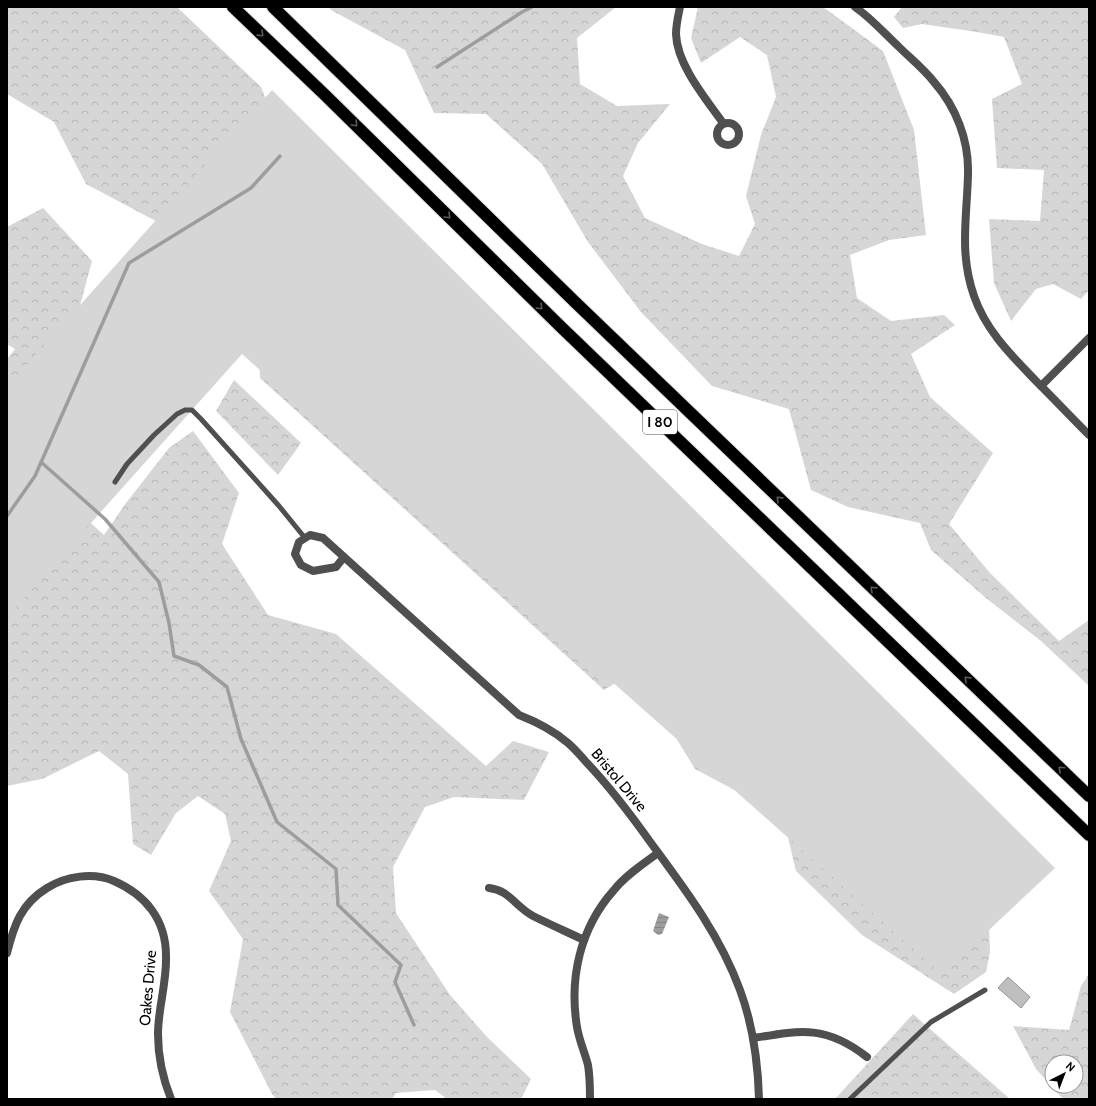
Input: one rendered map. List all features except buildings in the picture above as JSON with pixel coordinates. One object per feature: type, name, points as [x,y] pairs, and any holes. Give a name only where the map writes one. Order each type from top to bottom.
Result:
[{"type":"highway","name":"I 80","points":[[233,7],[325,95],[560,326],[1089,834]]},
{"type":"highway","name":"I 80","points":[[273,7],[576,302],[1089,796]]},
{"type":"street","points":[[680,7],[676,36],[679,49],[689,74],[723,123]]},
{"type":"street","points":[[855,7],[878,26],[934,81],[956,115],[967,151],[968,172],[964,239],[965,259],[974,297],[984,318],[996,337],[1009,353],[1089,435]]},
{"type":"street","points":[[1041,386],[1089,338]]},
{"type":"street","name":"Bristol Drive","points":[[305,538],[310,534],[323,538],[519,715],[537,722],[554,732],[569,744],[595,772],[630,814],[701,913],[720,944],[740,990],[754,1038],[760,1099]]},
{"type":"street","points":[[305,538],[299,542],[295,554],[301,565],[313,570],[336,567],[344,557]]},
{"type":"street","points":[[590,1099],[588,1065],[578,1029],[574,1007],[574,984],[577,962],[584,940],[595,916],[614,890],[629,874],[658,853]]},
{"type":"street","name":"Oakes Drive","points":[[7,953],[13,929],[18,917],[28,903],[40,892],[52,885],[65,880],[95,877],[111,880],[126,886],[137,894],[155,915],[166,943],[166,957],[158,1033],[161,1067],[171,1099]]},
{"type":"street","points":[[489,888],[504,892],[531,915],[584,940]]},
{"type":"street","points":[[754,1038],[793,1032],[812,1032],[833,1037],[842,1041],[854,1047],[867,1057]]},
{"type":"lane","points":[[116,482],[127,464],[154,435],[177,414],[185,410],[192,410],[279,506],[305,538]]},
{"type":"lane","points":[[850,1099],[931,1022],[985,990]]},
{"type":"green space","points":[[7,7],[177,7],[261,87],[275,122],[988,899],[990,952],[986,972],[954,994],[862,935],[796,871],[783,816],[695,769],[635,671],[604,690],[260,378],[258,306],[167,227],[86,184],[54,122],[7,94]]},
{"type":"green space","points":[[329,7],[616,7],[577,38],[580,84],[617,106],[670,104],[638,143],[623,176],[645,218],[702,244],[739,256],[755,224],[746,196],[761,135],[776,97],[767,55],[740,37],[701,63],[691,38],[698,7],[821,7],[826,9],[883,51],[914,130],[926,235],[889,240],[850,255],[857,298],[891,321],[944,315],[955,325],[911,354],[930,397],[993,453],[949,524],[990,573],[1059,641],[1089,620],[1089,686],[1041,641],[986,598],[931,550],[920,523],[848,507],[811,490],[789,409],[712,386],[641,312],[588,242],[542,164],[486,114],[434,113],[405,50],[331,10]]},
{"type":"green space","points":[[902,7],[1089,7],[1089,290],[1081,299],[1053,284],[1036,289],[1011,321],[994,283],[989,219],[1040,221],[1044,170],[997,168],[992,99],[1022,84],[1004,37],[922,24],[903,28],[894,17]]},
{"type":"green space","points":[[272,90],[1055,868],[942,974],[242,354],[7,617],[7,387]]},
{"type":"green space","points":[[43,208],[92,261],[68,350],[7,481],[7,359],[15,349],[7,344],[7,227]]},
{"type":"green space","points":[[234,380],[301,443],[278,475],[216,411]]},
{"type":"green space","points":[[193,431],[239,493],[222,544],[268,615],[336,634],[486,766],[513,741],[549,752],[524,800],[454,797],[425,807],[393,867],[396,913],[450,995],[487,1037],[531,1079],[521,1099],[447,1099],[435,1090],[396,1093],[392,1099],[276,1099],[230,1012],[243,939],[209,891],[231,841],[225,814],[198,796],[176,813],[151,855],[133,844],[128,774],[99,751],[42,779],[7,786],[7,553],[53,489],[104,535],[126,503],[169,448]]},
{"type":"green space","points":[[1089,974],[1089,1099],[1063,1099],[1058,1094],[1084,1094],[1084,1054],[1044,1054],[1044,1078],[1036,1069],[1013,1026],[1069,1030],[1081,986]]},
{"type":"green space","points":[[913,1014],[1010,1099],[835,1099]]},
{"type":"shaded area","points":[[659,913],[669,917],[662,934],[658,935],[653,931]]},
{"type":"waterway","points":[[437,67],[532,7]]},
{"type":"waterway","points":[[7,516],[35,476],[129,263],[251,188],[280,156]]},
{"type":"waterway","points":[[41,462],[105,519],[159,582],[169,623],[174,656],[199,665],[227,687],[241,739],[277,822],[336,869],[338,905],[401,965],[395,982],[414,1025]]}]
